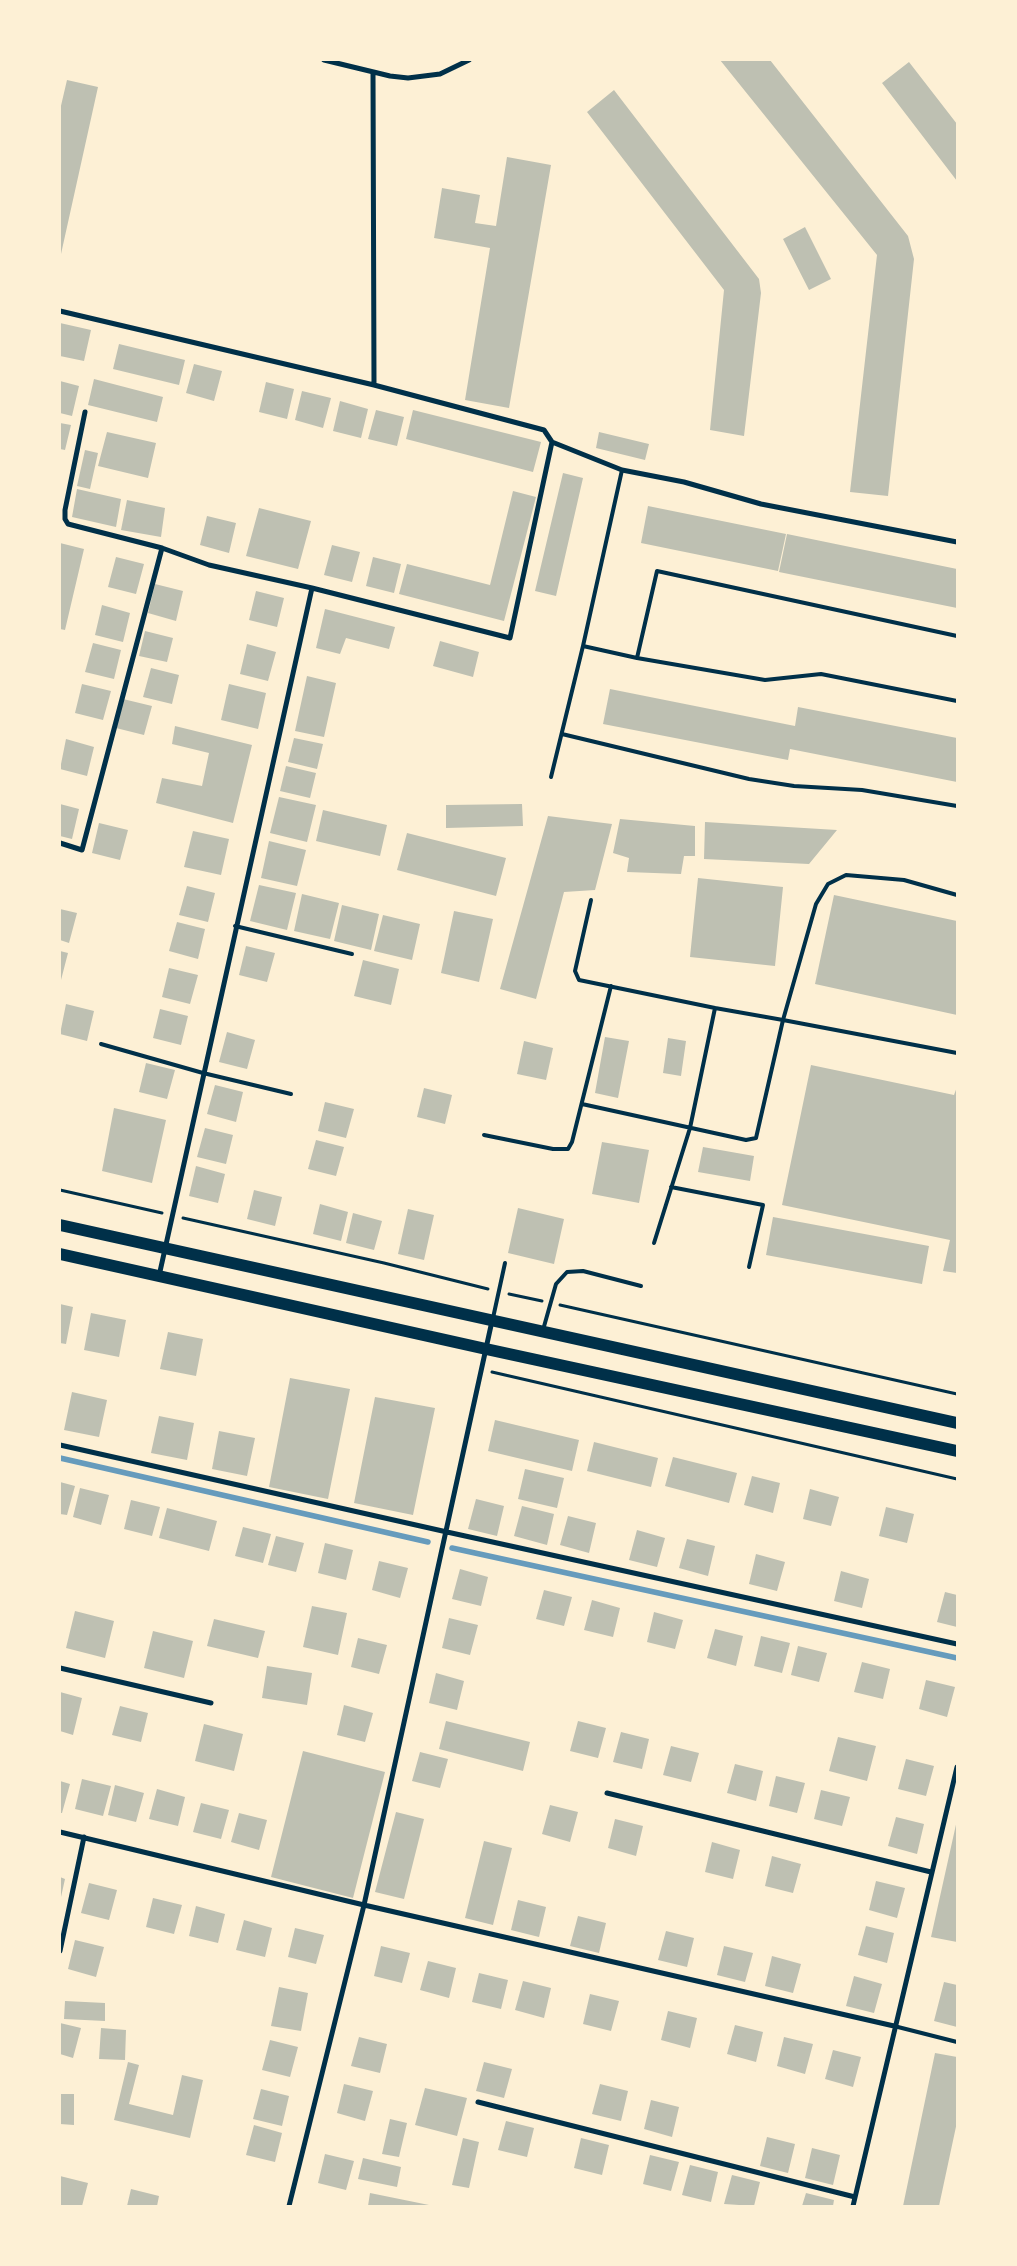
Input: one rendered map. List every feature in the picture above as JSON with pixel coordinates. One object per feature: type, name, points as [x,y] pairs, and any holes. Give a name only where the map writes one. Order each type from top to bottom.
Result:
[{"type":"main road","points":[[60,1224],[957,1423]]},
{"type":"main road","points":[[60,1254],[486,1349],[957,1450]]},
{"type":"street","points":[[324,60],[408,78],[424,78],[440,74],[469,60]]},
{"type":"street","points":[[373,72],[374,385]]},
{"type":"street","points":[[60,311],[374,385],[544,430],[552,442],[622,470],[684,482],[761,504],[957,542]]},
{"type":"street","points":[[86,412],[65,510],[65,519],[68,524],[162,548],[209,565],[312,588],[510,638],[552,442]]},
{"type":"street","points":[[60,844],[82,850],[162,548]]},
{"type":"street","points":[[159,1276],[312,588]]},
{"type":"street","points":[[289,2206],[364,1905],[492,1320]]},
{"type":"street","points":[[60,1445],[957,1644]]},
{"type":"street","points":[[60,1668],[211,1703]]},
{"type":"street","points":[[853,2206],[894,2026],[957,1767]]},
{"type":"street","points":[[607,1793],[931,1872]]},
{"type":"street","points":[[60,1832],[364,1905],[894,2026]]},
{"type":"street","points":[[60,1951],[84,1837]]},
{"type":"street","points":[[478,2102],[855,2197]]},
{"type":"lane","points":[[551,777],[583,646],[622,470]]},
{"type":"lane","points":[[637,658],[657,571],[957,636]]},
{"type":"lane","points":[[583,646],[637,658],[765,680],[821,674],[957,701]]},
{"type":"lane","points":[[562,734],[749,779],[794,786],[862,790],[957,806]]},
{"type":"lane","points":[[582,1104],[746,1140],[756,1138],[783,1020],[816,904],[828,884],[846,875],[904,880],[957,895]]},
{"type":"lane","points":[[592,900],[575,971],[579,980],[715,1008],[957,1053]]},
{"type":"lane","points":[[236,926],[352,954]]},
{"type":"lane","points":[[484,1135],[553,1149],[568,1149],[582,1104],[611,986]]},
{"type":"lane","points":[[654,1243],[690,1128],[715,1008]]},
{"type":"lane","points":[[100,1044],[203,1073],[291,1094]]},
{"type":"lane","points":[[671,1187],[762,1205],[749,1267]]},
{"type":"lane","points":[[492,1320],[505,1263]]},
{"type":"lane","points":[[543,1331],[556,1284],[567,1272],[583,1270],[641,1286]]},
{"type":"lane","points":[[894,2026],[957,2042]]},
{"type":"path","points":[[481,1370],[957,1479]]},
{"type":"building","points":[[720,60],[770,60],[908,236],[914,259],[888,496],[850,492],[877,255]]},
{"type":"building","points":[[909,62],[957,124],[957,181],[882,83]]},
{"type":"building","points":[[67,80],[98,87],[61,254],[60,110]]},
{"type":"building","points":[[614,90],[759,279],[761,293],[744,436],[710,430],[724,290],[587,112]]},
{"type":"building","points":[[507,157],[551,165],[509,408],[465,400],[490,248],[434,238],[442,188],[480,195],[475,223],[496,226]]},
{"type":"building","points":[[805,227],[831,279],[809,290],[783,239]]},
{"type":"building","points":[[60,323],[91,330],[84,361],[60,356]]},
{"type":"building","points":[[119,344],[185,360],[179,385],[113,369]]},
{"type":"building","points":[[194,364],[222,371],[214,401],[186,393]]},
{"type":"building","points":[[94,379],[163,397],[157,422],[88,405]]},
{"type":"building","points":[[60,381],[79,386],[72,416],[60,413]]},
{"type":"building","points":[[266,382],[294,389],[287,419],[259,412]]},
{"type":"building","points":[[302,391],[331,398],[323,428],[295,420]]},
{"type":"building","points":[[340,401],[368,409],[361,438],[333,431]]},
{"type":"building","points":[[376,410],[404,417],[397,446],[368,439]]},
{"type":"building","points":[[413,410],[541,442],[533,472],[406,439]]},
{"type":"building","points":[[60,423],[71,425],[65,450],[60,449]]},
{"type":"building","points":[[107,432],[156,443],[148,478],[98,466]]},
{"type":"building","points":[[599,432],[649,444],[645,460],[596,448]]},
{"type":"building","points":[[85,450],[98,453],[90,489],[77,486]]},
{"type":"building","points":[[563,473],[583,478],[556,596],[535,591]]},
{"type":"building","points":[[77,489],[121,499],[116,527],[72,517]]},
{"type":"building","points":[[513,491],[536,497],[504,621],[399,594],[407,564],[490,585]]},
{"type":"building","points":[[127,500],[165,508],[161,537],[121,530]]},
{"type":"building","points":[[648,506],[786,534],[778,571],[641,543]]},
{"type":"building","points":[[259,508],[311,521],[298,569],[246,556]]},
{"type":"building","points":[[207,516],[236,523],[229,553],[200,545]]},
{"type":"building","points":[[787,534],[957,569],[957,608],[779,572]]},
{"type":"building","points":[[60,543],[84,549],[65,630],[60,629]]},
{"type":"building","points":[[332,545],[360,552],[352,582],[324,575]]},
{"type":"building","points":[[116,557],[144,564],[136,594],[108,587]]},
{"type":"building","points":[[373,557],[401,564],[394,593],[366,586]]},
{"type":"building","points":[[155,584],[183,591],[176,621],[148,613]]},
{"type":"building","points":[[256,591],[284,598],[277,627],[249,620]]},
{"type":"building","points":[[102,605],[130,613],[123,642],[95,635]]},
{"type":"building","points":[[325,609],[395,627],[389,649],[346,638],[340,654],[316,648]]},
{"type":"building","points":[[145,631],[173,638],[167,662],[139,656]]},
{"type":"building","points":[[440,641],[479,652],[473,677],[433,666]]},
{"type":"building","points":[[93,643],[121,650],[114,679],[85,672]]},
{"type":"building","points":[[247,644],[276,652],[268,681],[240,674]]},
{"type":"building","points":[[151,668],[179,675],[172,704],[143,697]]},
{"type":"building","points":[[307,676],[336,683],[324,737],[295,731]]},
{"type":"building","points":[[82,684],[111,691],[103,720],[75,713]]},
{"type":"building","points":[[229,684],[266,693],[258,729],[221,720]]},
{"type":"building","points":[[610,689],[795,726],[798,707],[957,738],[957,782],[790,749],[788,760],[603,724]]},
{"type":"building","points":[[123,699],[152,706],[144,735],[116,728]]},
{"type":"building","points":[[175,726],[252,745],[233,823],[156,803],[162,778],[202,786],[209,753],[172,744]]},
{"type":"building","points":[[294,738],[323,744],[317,769],[288,762]]},
{"type":"building","points":[[66,739],[94,747],[87,776],[60,769]]},
{"type":"building","points":[[286,766],[316,773],[310,798],[280,791]]},
{"type":"building","points":[[279,797],[316,805],[307,842],[270,833]]},
{"type":"building","points":[[60,804],[79,809],[72,839],[60,836]]},
{"type":"building","points":[[522,804],[523,826],[446,828],[446,805]]},
{"type":"building","points":[[323,810],[387,825],[380,856],[316,841]]},
{"type":"building","points":[[548,816],[612,824],[595,890],[564,892],[536,999],[500,989]]},
{"type":"building","points":[[620,819],[695,826],[695,856],[684,856],[681,874],[627,872],[629,858],[613,853]]},
{"type":"building","points":[[705,822],[837,830],[809,864],[704,859]]},
{"type":"building","points":[[99,823],[128,830],[120,860],[92,853]]},
{"type":"building","points":[[193,831],[229,839],[221,875],[184,867]]},
{"type":"building","points":[[407,833],[506,858],[496,896],[397,870]]},
{"type":"building","points":[[269,841],[306,850],[297,886],[261,878]]},
{"type":"building","points":[[698,878],[783,887],[775,966],[690,957]]},
{"type":"building","points":[[259,885],[296,893],[287,930],[250,921]]},
{"type":"building","points":[[187,886],[215,893],[208,922],[179,915]]},
{"type":"building","points":[[302,894],[339,903],[330,939],[294,931]]},
{"type":"building","points":[[834,895],[957,921],[957,1015],[815,984]]},
{"type":"building","points":[[342,905],[379,914],[371,950],[334,941]]},
{"type":"building","points":[[60,909],[77,913],[69,943],[60,940]]},
{"type":"building","points":[[454,911],[493,919],[479,982],[441,973]]},
{"type":"building","points":[[383,915],[420,924],[412,960],[374,951]]},
{"type":"building","points":[[177,922],[205,929],[198,959],[169,951]]},
{"type":"building","points":[[246,946],[275,953],[267,982],[239,975]]},
{"type":"building","points":[[60,951],[68,953],[61,980],[60,980]]},
{"type":"building","points":[[363,960],[399,969],[391,1005],[354,996]]},
{"type":"building","points":[[169,968],[198,975],[190,1004],[162,997]]},
{"type":"building","points":[[66,1004],[94,1011],[87,1041],[60,1034]]},
{"type":"building","points":[[160,1009],[188,1016],[181,1045],[153,1038]]},
{"type":"building","points":[[227,1032],[255,1040],[247,1069],[219,1062]]},
{"type":"building","points":[[605,1037],[629,1041],[618,1098],[595,1093]]},
{"type":"building","points":[[668,1038],[686,1041],[681,1076],[663,1073]]},
{"type":"building","points":[[524,1041],[553,1048],[546,1080],[517,1074]]},
{"type":"building","points":[[146,1063],[175,1070],[167,1099],[139,1092]]},
{"type":"building","points":[[811,1065],[954,1095],[957,1087],[957,1273],[943,1271],[950,1240],[782,1205]]},
{"type":"building","points":[[215,1085],[243,1092],[236,1122],[207,1114]]},
{"type":"building","points":[[424,1088],[452,1095],[445,1124],[417,1117]]},
{"type":"building","points":[[325,1102],[354,1109],[346,1138],[318,1131]]},
{"type":"building","points":[[114,1108],[166,1120],[152,1183],[102,1171]]},
{"type":"building","points":[[205,1128],[233,1135],[226,1164],[197,1157]]},
{"type":"building","points":[[316,1140],[344,1147],[336,1176],[308,1169]]},
{"type":"building","points":[[602,1142],[649,1150],[639,1203],[592,1194]]},
{"type":"building","points":[[703,1147],[754,1156],[750,1181],[698,1172]]},
{"type":"building","points":[[196,1166],[225,1174],[218,1203],[189,1196]]},
{"type":"building","points":[[254,1190],[282,1197],[275,1226],[247,1219]]},
{"type":"building","points":[[320,1204],[348,1212],[341,1241],[313,1234]]},
{"type":"building","points":[[518,1208],[564,1219],[554,1264],[508,1253]]},
{"type":"building","points":[[408,1209],[434,1215],[424,1260],[398,1254]]},
{"type":"building","points":[[353,1213],[382,1221],[374,1250],[346,1243]]},
{"type":"building","points":[[773,1217],[929,1246],[922,1284],[766,1255]]},
{"type":"building","points":[[60,1304],[73,1307],[66,1344],[60,1343]]},
{"type":"building","points":[[91,1313],[126,1320],[119,1357],[84,1350]]},
{"type":"building","points":[[168,1332],[203,1339],[196,1376],[160,1369]]},
{"type":"building","points":[[290,1378],[350,1389],[328,1499],[269,1487]]},
{"type":"building","points":[[72,1392],[107,1400],[99,1437],[64,1430]]},
{"type":"building","points":[[375,1397],[435,1408],[413,1515],[354,1503]]},
{"type":"building","points":[[159,1416],[194,1423],[187,1460],[151,1453]]},
{"type":"building","points":[[495,1420],[579,1440],[572,1471],[488,1451]]},
{"type":"building","points":[[219,1431],[255,1438],[247,1476],[212,1469]]},
{"type":"building","points":[[594,1442],[658,1458],[651,1487],[587,1471]]},
{"type":"building","points":[[673,1457],[737,1473],[729,1503],[665,1486]]},
{"type":"building","points":[[525,1469],[564,1478],[557,1508],[518,1499]]},
{"type":"building","points":[[752,1476],[780,1483],[773,1513],[744,1505]]},
{"type":"building","points":[[60,1482],[75,1486],[67,1515],[60,1514]]},
{"type":"building","points":[[80,1488],[109,1495],[101,1525],[73,1517]]},
{"type":"building","points":[[810,1489],[839,1497],[831,1526],[803,1519]]},
{"type":"building","points":[[476,1499],[504,1506],[497,1536],[468,1529]]},
{"type":"building","points":[[131,1500],[160,1507],[152,1536],[124,1529]]},
{"type":"building","points":[[522,1506],[554,1514],[547,1545],[514,1536]]},
{"type":"building","points":[[886,1507],[914,1514],[907,1543],[879,1536]]},
{"type":"building","points":[[167,1508],[217,1521],[209,1551],[159,1538]]},
{"type":"building","points":[[568,1516],[596,1523],[589,1553],[560,1545]]},
{"type":"building","points":[[243,1527],[271,1534],[263,1563],[235,1556]]},
{"type":"building","points":[[637,1530],[665,1538],[657,1567],[629,1560]]},
{"type":"building","points":[[276,1536],[304,1543],[296,1572],[268,1565]]},
{"type":"building","points":[[687,1539],[715,1546],[708,1576],[679,1568]]},
{"type":"building","points":[[325,1543],[353,1550],[346,1580],[318,1573]]},
{"type":"building","points":[[756,1554],[785,1562],[777,1591],[749,1584]]},
{"type":"building","points":[[379,1561],[408,1568],[400,1598],[372,1590]]},
{"type":"building","points":[[460,1569],[488,1577],[481,1606],[452,1599]]},
{"type":"building","points":[[841,1571],[869,1579],[862,1608],[834,1601]]},
{"type":"building","points":[[544,1590],[572,1597],[564,1626],[536,1619]]},
{"type":"building","points":[[945,1592],[957,1595],[957,1627],[937,1622]]},
{"type":"building","points":[[592,1600],[620,1608],[613,1637],[584,1630]]},
{"type":"building","points":[[312,1606],[347,1613],[338,1655],[303,1647]]},
{"type":"building","points":[[75,1611],[114,1621],[105,1658],[66,1648]]},
{"type":"building","points":[[654,1612],[683,1620],[675,1649],[647,1642]]},
{"type":"building","points":[[449,1618],[478,1625],[470,1655],[442,1648]]},
{"type":"building","points":[[214,1619],[265,1631],[258,1658],[207,1646]]},
{"type":"building","points":[[715,1629],[743,1636],[736,1666],[707,1658]]},
{"type":"building","points":[[153,1631],[193,1641],[184,1678],[144,1668]]},
{"type":"building","points":[[761,1636],[790,1643],[782,1673],[754,1666]]},
{"type":"building","points":[[358,1638],[387,1645],[379,1674],[351,1667]]},
{"type":"building","points":[[798,1646],[827,1653],[819,1682],[791,1675]]},
{"type":"building","points":[[862,1662],[890,1669],[883,1699],[854,1692]]},
{"type":"building","points":[[267,1666],[312,1673],[307,1705],[262,1698]]},
{"type":"building","points":[[436,1673],[464,1681],[457,1710],[429,1703]]},
{"type":"building","points":[[926,1680],[955,1687],[947,1717],[919,1709]]},
{"type":"building","points":[[60,1692],[82,1698],[73,1735],[60,1731]]},
{"type":"building","points":[[344,1705],[373,1713],[365,1742],[337,1735]]},
{"type":"building","points":[[120,1706],[148,1713],[141,1742],[112,1735]]},
{"type":"building","points":[[446,1721],[530,1742],[523,1771],[439,1749]]},
{"type":"building","points":[[578,1721],[606,1728],[598,1758],[570,1751]]},
{"type":"building","points":[[204,1724],[243,1734],[234,1771],[195,1761]]},
{"type":"building","points":[[621,1732],[649,1739],[642,1769],[613,1762]]},
{"type":"building","points":[[838,1737],[876,1746],[867,1781],[829,1771]]},
{"type":"building","points":[[671,1746],[699,1753],[691,1782],[663,1775]]},
{"type":"building","points":[[303,1751],[385,1772],[353,1898],[271,1877]]},
{"type":"building","points":[[420,1752],[448,1759],[440,1788],[412,1781]]},
{"type":"building","points":[[906,1759],[934,1766],[926,1796],[898,1789]]},
{"type":"building","points":[[735,1764],[763,1771],[756,1801],[727,1793]]},
{"type":"building","points":[[776,1776],[805,1783],[797,1813],[769,1806]]},
{"type":"building","points":[[82,1779],[111,1786],[103,1816],[75,1809]]},
{"type":"building","points":[[60,1781],[70,1784],[62,1813],[60,1813]]},
{"type":"building","points":[[115,1785],[144,1793],[136,1822],[108,1815]]},
{"type":"building","points":[[157,1789],[185,1797],[178,1826],[149,1819]]},
{"type":"building","points":[[821,1790],[850,1797],[842,1826],[814,1819]]},
{"type":"building","points":[[201,1803],[229,1810],[221,1839],[193,1832]]},
{"type":"building","points":[[550,1805],[578,1812],[570,1842],[542,1834]]},
{"type":"building","points":[[396,1812],[424,1819],[404,1899],[375,1892]]},
{"type":"building","points":[[239,1813],[267,1820],[259,1850],[231,1842]]},
{"type":"building","points":[[896,1817],[924,1824],[917,1854],[888,1846]]},
{"type":"building","points":[[615,1819],[643,1826],[636,1856],[608,1848]]},
{"type":"building","points":[[957,1820],[957,1942],[931,1937]]},
{"type":"building","points":[[484,1841],[512,1848],[493,1925],[465,1918]]},
{"type":"building","points":[[712,1842],[740,1850],[733,1879],[705,1872]]},
{"type":"building","points":[[772,1856],[801,1864],[793,1893],[765,1886]]},
{"type":"building","points":[[60,1877],[65,1879],[61,1897],[60,1897]]},
{"type":"building","points":[[876,1881],[905,1888],[897,1918],[869,1910]]},
{"type":"building","points":[[89,1883],[117,1890],[109,1920],[81,1913]]},
{"type":"building","points":[[153,1898],[182,1905],[174,1934],[146,1927]]},
{"type":"building","points":[[518,1900],[546,1907],[539,1937],[511,1930]]},
{"type":"building","points":[[196,1906],[225,1914],[218,1943],[189,1936]]},
{"type":"building","points":[[578,1916],[606,1923],[599,1953],[570,1946]]},
{"type":"building","points":[[244,1920],[272,1928],[265,1957],[236,1950]]},
{"type":"building","points":[[866,1926],[894,1933],[887,1963],[858,1955]]},
{"type":"building","points":[[295,1928],[324,1935],[316,1964],[288,1957]]},
{"type":"building","points":[[666,1931],[694,1938],[687,1967],[658,1960]]},
{"type":"building","points":[[75,1940],[104,1947],[96,1977],[68,1969]]},
{"type":"building","points":[[381,1946],[410,1953],[402,1983],[374,1976]]},
{"type":"building","points":[[724,1946],[753,1953],[745,1982],[717,1975]]},
{"type":"building","points":[[772,1956],[801,1964],[793,1993],[765,1986]]},
{"type":"building","points":[[428,1961],[456,1968],[449,1998],[420,1990]]},
{"type":"building","points":[[479,1973],[508,1980],[501,2009],[472,2002]]},
{"type":"building","points":[[854,1976],[882,1984],[874,2013],[846,2006]]},
{"type":"building","points":[[523,1981],[551,1988],[544,2018],[515,2010]]},
{"type":"building","points":[[944,1982],[957,1985],[957,2027],[934,2021]]},
{"type":"building","points":[[279,1987],[308,1993],[301,2031],[271,2026]]},
{"type":"building","points":[[590,1994],[619,2001],[611,2031],[583,2024]]},
{"type":"building","points":[[65,2001],[105,2003],[105,2021],[64,2019]]},
{"type":"building","points":[[668,2011],[697,2018],[690,2048],[661,2040]]},
{"type":"building","points":[[60,2023],[81,2028],[73,2058],[60,2054]]},
{"type":"building","points":[[735,2025],[763,2032],[756,2062],[727,2054]]},
{"type":"building","points":[[101,2028],[126,2030],[125,2060],[99,2059]]},
{"type":"building","points":[[359,2037],[387,2044],[380,2073],[351,2066]]},
{"type":"building","points":[[784,2037],[813,2044],[805,2074],[777,2066]]},
{"type":"building","points":[[270,2040],[298,2047],[290,2077],[262,2070]]},
{"type":"building","points":[[833,2050],[861,2057],[853,2087],[825,2079]]},
{"type":"building","points":[[935,2053],[957,2057],[957,2122],[939,2206],[903,2206]]},
{"type":"building","points":[[128,2062],[139,2065],[129,2104],[173,2115],[182,2075],[203,2080],[190,2138],[114,2120]]},
{"type":"building","points":[[484,2062],[512,2069],[504,2098],[476,2091]]},
{"type":"building","points":[[344,2084],[373,2091],[365,2121],[337,2113]]},
{"type":"building","points":[[600,2084],[628,2091],[621,2121],[592,2114]]},
{"type":"building","points":[[425,2088],[467,2098],[457,2136],[415,2125]]},
{"type":"building","points":[[261,2089],[289,2096],[282,2126],[253,2119]]},
{"type":"building","points":[[60,2094],[74,2094],[74,2125],[60,2124]]},
{"type":"building","points":[[651,2100],[679,2107],[672,2137],[644,2129]]},
{"type":"building","points":[[390,2119],[407,2123],[399,2157],[382,2154]]},
{"type":"building","points":[[506,2121],[534,2128],[527,2157],[498,2150]]},
{"type":"building","points":[[254,2125],[282,2133],[275,2162],[246,2155]]},
{"type":"building","points":[[767,2137],[795,2144],[788,2173],[760,2166]]},
{"type":"building","points":[[463,2138],[479,2142],[469,2188],[452,2185]]},
{"type":"building","points":[[581,2138],[609,2145],[602,2175],[574,2168]]},
{"type":"building","points":[[812,2148],[840,2155],[833,2185],[805,2178]]},
{"type":"building","points":[[325,2154],[354,2161],[346,2190],[318,2183]]},
{"type":"building","points":[[650,2155],[679,2162],[671,2191],[643,2184]]},
{"type":"building","points":[[363,2158],[401,2167],[397,2187],[358,2179]]},
{"type":"building","points":[[690,2165],[718,2172],[711,2202],[682,2195]]},
{"type":"building","points":[[732,2175],[760,2182],[754,2206],[724,2204]]},
{"type":"building","points":[[60,2176],[88,2183],[82,2206],[60,2206]]},
{"type":"building","points":[[131,2189],[159,2196],[157,2206],[127,2206]]},
{"type":"building","points":[[370,2193],[429,2205],[429,2206],[368,2206]]},
{"type":"building","points":[[806,2193],[834,2200],[833,2206],[802,2206]]},
{"type":"waterway","points":[[60,1458],[428,1542]]},
{"type":"waterway","points":[[452,1548],[957,1658]]}]
